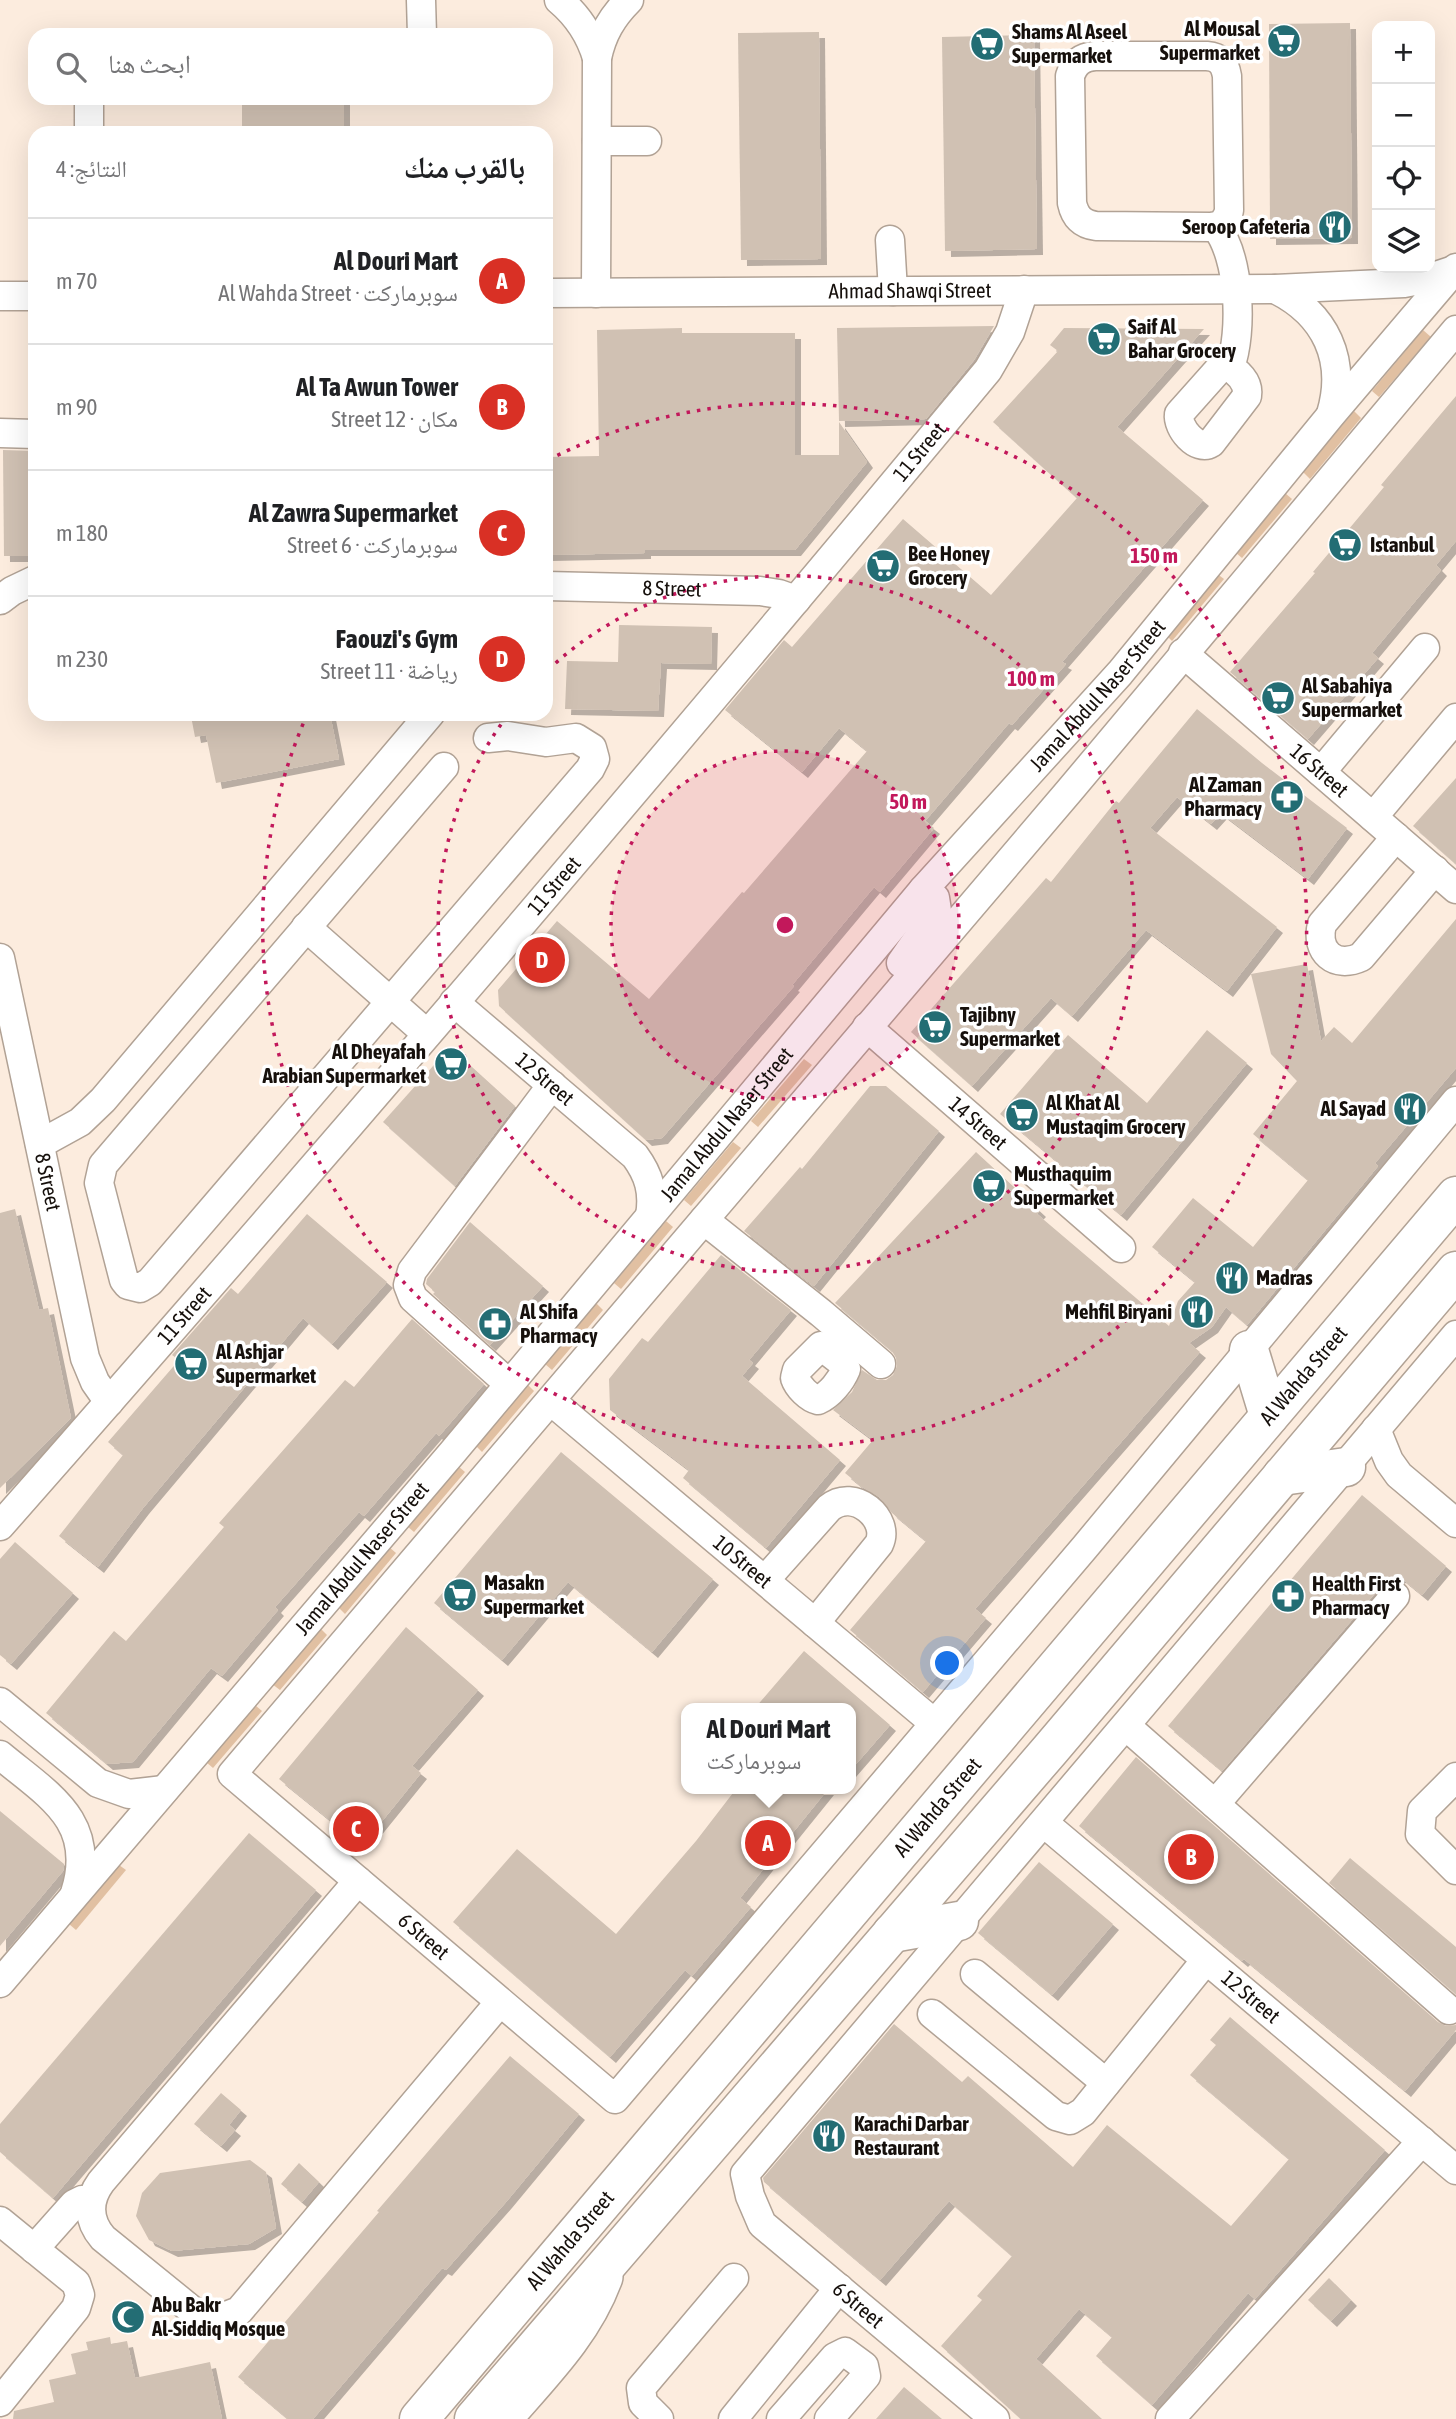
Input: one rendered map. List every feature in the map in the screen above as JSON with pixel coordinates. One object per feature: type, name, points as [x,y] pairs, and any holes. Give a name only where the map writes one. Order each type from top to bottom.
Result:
[{"type":"highway","name":"Al Wahda Street","points":[[419,2419],[1456,1196]]},
{"type":"highway","name":"Al Wahda Street","points":[[474,2419],[1456,1271]]},
{"type":"highway","points":[[1249,1350],[1269,1416]]},
{"type":"highway","points":[[1282,1476],[1346,1467]]},
{"type":"highway","points":[[892,1933],[959,1920]]},
{"type":"main road","points":[[504,2419],[571,2341],[602,2287],[612,2258]]},
{"type":"street","points":[[421,0],[422,28]]},
{"type":"street","points":[[559,0],[580,21],[597,58]]},
{"type":"street","points":[[596,293],[597,58],[611,21],[629,0]]},
{"type":"street","points":[[1207,56],[1219,59],[1227,76],[1229,210],[1226,220],[1216,227],[1096,226],[1077,217],[1072,203],[1070,83],[1072,69],[1076,64],[1088,57],[1207,56]]},
{"type":"street","points":[[89,105],[89,126]]},
{"type":"street","points":[[597,141],[647,141]]},
{"type":"street","points":[[1216,227],[1226,243],[1236,289],[1237,337],[1230,367]]},
{"type":"street","points":[[890,240],[893,291]]},
{"type":"street","name":"Ahmad Shawqi Street","points":[[553,293],[1275,289],[1404,283],[1455,269]]},
{"type":"street","name":"Jamal Abdul Naser Street","points":[[0,1983],[703,1155],[923,890],[1120,673],[1331,415],[1455,269]]},
{"type":"street","points":[[1275,289],[1292,297],[1306,309],[1327,338],[1336,370],[1335,401],[1331,415]]},
{"type":"street","name":"11 Street","points":[[0,1526],[427,1034],[988,370],[1010,332],[1024,290]]},
{"type":"street","points":[[0,296],[28,296]]},
{"type":"street","name":"Jamal Abdul Naser Street","points":[[232,1774],[1070,790],[1456,330]]},
{"type":"street","points":[[0,433],[28,434]]},
{"type":"street","points":[[0,600],[28,583]]},
{"type":"street","name":"8 Street","points":[[553,586],[760,591],[796,600]]},
{"type":"street","points":[[1321,772],[1425,648]]},
{"type":"street","name":"16 Street","points":[[1183,653],[1456,889]]},
{"type":"street","points":[[1070,790],[1057,792],[1048,782],[1048,775],[1108,702],[1120,673]]},
{"type":"street","points":[[1373,817],[1456,718]]},
{"type":"street","points":[[40,1144],[80,1122],[103,1100],[424,721]]},
{"type":"street","points":[[444,767],[103,1165],[99,1183],[124,1280],[128,1285],[140,1288],[150,1282],[590,769],[595,759],[592,748],[576,738],[545,742],[508,736],[488,738]]},
{"type":"street","points":[[1396,837],[1322,924],[1320,941],[1329,955],[1345,962],[1361,957],[1435,870]]},
{"type":"street","points":[[899,990],[897,982],[900,966],[937,911],[935,898],[923,890]]},
{"type":"street","points":[[306,928],[427,1034]]},
{"type":"street","name":"8 Street","points":[[0,962],[85,1358],[95,1382],[109,1402]]},
{"type":"street","name":"12 Street","points":[[454,1002],[635,1156],[648,1178],[651,1190],[650,1216]]},
{"type":"street","name":"14 Street","points":[[867,1027],[1121,1248]]},
{"type":"street","points":[[509,1384],[413,1298],[408,1284],[412,1271],[552,1085]]},
{"type":"street","points":[[934,1723],[1456,1101]]},
{"type":"street","points":[[635,1156],[676,1162],[703,1155]]},
{"type":"street","points":[[704,1220],[881,1364]]},
{"type":"street","points":[[821,1313],[814,1324],[821,1346]]},
{"type":"street","points":[[959,1920],[1376,1429],[1451,1352]]},
{"type":"street","name":"10 Street","points":[[551,1401],[934,1723]]},
{"type":"street","points":[[1376,1429],[1389,1461],[1399,1475],[1456,1524]]},
{"type":"street","points":[[1346,1467],[1399,1475]]},
{"type":"street","points":[[765,1580],[835,1503],[842,1500],[858,1502],[880,1523],[882,1537],[816,1623]]},
{"type":"street","points":[[1215,1804],[1395,1596]]},
{"type":"street","points":[[7,1718],[98,1783],[129,1794],[164,1790]]},
{"type":"street","name":"6 Street","points":[[232,1774],[615,2099],[934,1723]]},
{"type":"street","points":[[1126,1726],[1449,2010]]},
{"type":"street","points":[[0,1755],[68,1814],[80,1846],[79,1880],[74,1896]]},
{"type":"street","points":[[1456,1777],[1422,1811],[1420,1834],[1456,1870]]},
{"type":"street","name":"12 Street","points":[[1044,1823],[1456,2169]]},
{"type":"street","points":[[358,1881],[101,2182],[91,2201],[93,2221],[103,2238],[193,2311],[211,2318],[220,2318],[239,2311],[500,2001]]},
{"type":"street","name":"6 Street","points":[[959,1920],[745,2174],[750,2196],[762,2224],[995,2419]]},
{"type":"street","points":[[932,2014],[1063,2119],[1070,2120],[1077,2117],[1106,2083],[1206,1960]]},
{"type":"street","points":[[975,1974],[1106,2083]]},
{"type":"street","points":[[1170,2419],[1422,2141]]},
{"type":"street","points":[[34,2249],[74,2204],[82,2200],[91,2201]]},
{"type":"street","points":[[0,2221],[76,2283],[80,2295],[79,2302],[0,2402]]},
{"type":"street","points":[[659,2419],[643,2403],[641,2388],[734,2278]]},
{"type":"street","points":[[733,2419],[839,2288]]},
{"type":"street","points":[[781,2419],[835,2357],[845,2352],[864,2366],[866,2376],[830,2419]]},
{"type":"shaded area","points":[[1423,330],[1431,337],[1379,397],[1372,391]]},
{"type":"shaded area","points":[[1354,411],[1361,418],[1310,479],[1303,472]]},
{"type":"shaded area","points":[[1285,493],[1292,499],[1242,558],[1235,552]]},
{"type":"shaded area","points":[[1216,573],[1224,579],[1172,641],[1167,636]]},
{"type":"shaded area","points":[[804,1059],[812,1065],[758,1127],[751,1121]]},
{"type":"shaded area","points":[[733,1142],[741,1148],[691,1206],[684,1200]]},
{"type":"shaded area","points":[[666,1221],[673,1227],[621,1289],[614,1283]]},
{"type":"shaded area","points":[[596,1303],[603,1310],[552,1370],[545,1364]]},
{"type":"shaded area","points":[[527,1384],[534,1391],[482,1452],[475,1445]]},
{"type":"shaded area","points":[[458,1466],[465,1472],[414,1532],[407,1526]]},
{"type":"shaded area","points":[[389,1547],[396,1553],[345,1614],[338,1607]]},
{"type":"shaded area","points":[[320,1628],[327,1635],[280,1690],[272,1684]]},
{"type":"shaded area","points":[[255,1705],[262,1711],[213,1768],[206,1762]]},
{"type":"shaded area","points":[[119,1865],[126,1870],[76,1930],[69,1924]]},
{"type":"building","points":[[1350,23],[1352,238],[1270,239],[1269,24]]},
{"type":"building","points":[[819,32],[821,259],[741,260],[738,33]]},
{"type":"building","points":[[1034,35],[1037,249],[945,251],[942,37]]},
{"type":"building","points":[[242,105],[344,105],[344,126],[242,126]]},
{"type":"building","points":[[994,326],[974,360],[926,419],[839,421],[837,328]]},
{"type":"building","points":[[682,328],[682,333],[795,333],[795,455],[839,455],[839,422],[867,462],[795,550],[645,550],[645,553],[553,555],[553,457],[599,456],[597,330]]},
{"type":"building","points":[[1064,328],[1204,329],[1117,427],[1203,500],[1062,662],[1066,664],[1012,725],[1009,723],[925,821],[934,828],[880,892],[874,887],[792,985],[794,986],[662,1138],[646,1140],[499,1006],[498,990],[557,921],[649,999],[867,751],[839,728],[802,772],[725,710],[784,640],[792,647],[903,519],[991,595],[1077,498],[993,422],[1058,351],[1050,345]]},
{"type":"building","points":[[1456,396],[1456,541],[1436,565],[1441,570],[1372,653],[1378,658],[1308,739],[1230,672],[1315,573],[1313,572],[1384,487],[1381,485]]},
{"type":"building","points":[[3,450],[28,451],[28,556],[4,556]]},
{"type":"building","points":[[619,625],[712,627],[711,664],[661,663],[658,711],[565,709],[567,661],[618,662]]},
{"type":"building","points":[[1197,709],[1347,828],[1308,879],[1221,813],[1211,824],[1177,797],[1150,828],[1277,927],[1227,991],[1146,930],[1072,1016],[1051,998],[972,1086],[911,1032],[1046,878],[1051,882],[1116,801],[1119,803]]},
{"type":"building","points":[[192,721],[331,721],[339,759],[216,783],[206,735],[195,737]]},
{"type":"building","points":[[1456,778],[1456,864],[1413,826]]},
{"type":"building","points":[[1456,919],[1456,1068],[1375,1163],[1378,1166],[1247,1325],[1226,1307],[1212,1327],[1189,1343],[1200,1352],[975,1609],[986,1618],[923,1692],[850,1630],[926,1541],[892,1513],[879,1497],[845,1473],[873,1440],[833,1410],[852,1392],[862,1370],[877,1380],[886,1380],[893,1375],[897,1366],[892,1351],[835,1303],[976,1152],[1040,1211],[1037,1214],[1169,1326],[1178,1301],[1195,1282],[1152,1247],[1193,1198],[1253,1247],[1308,1180],[1253,1134],[1297,1081],[1271,1054],[1251,974],[1307,964],[1321,1041],[1334,1027],[1352,1043]]},
{"type":"building","points":[[1207,1030],[1247,1063],[1121,1215],[1000,1114],[1068,1035],[1147,1103]]},
{"type":"building","points":[[450,1047],[515,1106],[455,1186],[383,1122]]},
{"type":"building","points":[[870,1086],[886,1086],[939,1131],[814,1286],[744,1231],[800,1167],[802,1169]]},
{"type":"building","points":[[15,1209],[39,1310],[48,1308],[71,1418],[0,1488],[0,1213]]},
{"type":"building","points":[[307,1214],[387,1282],[332,1344],[303,1318],[143,1508],[98,1567],[59,1536],[123,1455],[108,1442],[179,1360],[172,1355],[231,1288],[238,1294]]},
{"type":"building","points":[[470,1222],[543,1286],[490,1345],[433,1294],[435,1292],[426,1284]]},
{"type":"building","points":[[721,1255],[791,1310],[749,1360],[753,1363],[742,1376],[840,1460],[766,1548],[683,1478],[689,1470],[610,1410],[609,1379],[642,1338],[648,1342]]},
{"type":"building","points":[[412,1319],[484,1384],[439,1436],[436,1433],[364,1516],[359,1512],[275,1607],[278,1610],[222,1676],[211,1668],[133,1762],[107,1764],[46,1713],[114,1631],[126,1641],[224,1527],[219,1523],[345,1380],[354,1387]]},
{"type":"building","points":[[561,1452],[713,1579],[652,1652],[568,1582],[502,1660],[434,1603]]},
{"type":"building","points":[[1362,1495],[1446,1566],[1422,1595],[1400,1577],[1382,1585],[1222,1771],[1168,1726]]},
{"type":"building","points":[[15,1542],[73,1593],[11,1664],[0,1655],[0,1559]]},
{"type":"building","points":[[406,1627],[478,1690],[412,1766],[421,1773],[362,1846],[279,1779]]},
{"type":"building","points":[[804,1651],[890,1725],[856,1764],[856,1703],[759,1703]]},
{"type":"building","points":[[1136,1757],[1438,2022],[1446,2026],[1456,2025],[1456,2030],[1405,2091],[1079,1826]]},
{"type":"building","points":[[732,1794],[824,1794],[740,1898],[751,1907],[692,1976],[685,1970],[610,2057],[453,1922],[517,1849],[616,1934],[696,1841]]},
{"type":"building","points":[[0,1811],[64,1864],[64,1867],[0,1946]]},
{"type":"building","points":[[249,1833],[316,1890],[53,2198],[0,2152],[0,2124]]},
{"type":"building","points":[[1350,1858],[1456,1947],[1456,1994],[1329,1883]]},
{"type":"building","points":[[1039,1862],[1113,1924],[1052,1995],[978,1933]]},
{"type":"building","points":[[1230,2017],[1385,2150],[1255,2299],[1248,2293],[1152,2405],[1096,2356],[1112,2337],[1079,2309],[1036,2359],[1102,2419],[1021,2419],[941,2346],[982,2300],[977,2296],[1012,2256],[949,2201],[880,2280],[764,2182],[763,2178],[894,2024],[962,2082],[968,2076],[1073,2167],[1107,2125],[1231,2226],[1289,2159],[1190,2075],[1216,2045],[1210,2040]]},
{"type":"building","points":[[510,2056],[579,2114],[506,2202],[446,2270],[442,2268],[313,2419],[288,2419],[238,2377]]},
{"type":"building","points":[[221,2093],[241,2110],[229,2125],[235,2130],[221,2146],[194,2124]]},
{"type":"building","points":[[250,2160],[266,2172],[276,2228],[249,2244],[172,2251],[149,2240],[136,2216],[142,2193],[160,2173]]},
{"type":"building","points":[[299,2163],[319,2182],[302,2202],[281,2184]]},
{"type":"building","points":[[1329,2278],[1351,2300],[1331,2321],[1308,2300]]},
{"type":"building","points":[[110,2337],[111,2344],[127,2341],[135,2378],[210,2362],[222,2419],[13,2419],[14,2411],[54,2402],[49,2380],[76,2374],[71,2354],[88,2350],[86,2342]]},
{"type":"building","points":[[904,2387],[942,2419],[876,2419]]},
{"type":"place","name":"Al Mousal Supermarket","points":[[1284,41]]},
{"type":"place","name":"Shams Al Aseel Supermarket","points":[[987,44]]},
{"type":"place","name":"Seroop Cafeteria","points":[[1335,227]]},
{"type":"place","name":"Saif Al Bahar Grocery","points":[[1104,339]]},
{"type":"place","name":"Istanbul","points":[[1345,545]]},
{"type":"place","name":"Bee Honey Grocery","points":[[883,566]]},
{"type":"place","name":"Al Sabahiya Supermarket","points":[[1278,698]]},
{"type":"place","name":"Al Zaman Pharmacy","points":[[1287,797]]},
{"type":"place","name":"Faouzi's Gym","points":[[542,960]]},
{"type":"place","name":"Tajibny Supermarket","points":[[935,1027]]},
{"type":"place","name":"Al Dheyafah Arabian Supermarket","points":[[451,1064]]},
{"type":"place","name":"Al Sayad","points":[[1410,1109]]},
{"type":"place","name":"Al Khat Al Mustaqim Grocery","points":[[1022,1115]]},
{"type":"place","name":"Musthaquim Supermarket","points":[[989,1186]]},
{"type":"place","name":"Madras","points":[[1232,1278]]},
{"type":"place","name":"Mehfil Biryani","points":[[1197,1312]]},
{"type":"place","name":"Al Shifa Pharmacy","points":[[495,1324]]},
{"type":"place","name":"Al Ashjar Supermarket","points":[[191,1364]]},
{"type":"place","name":"Masakn Supermarket","points":[[460,1595]]},
{"type":"place","name":"Health First Pharmacy","points":[[1288,1596]]},
{"type":"place","name":"Al Zawra Supermarket","points":[[356,1829]]},
{"type":"place","name":"Al Douri Mart","points":[[768,1843]]},
{"type":"place","name":"Al Ta Awun Tower","points":[[1191,1857]]},
{"type":"place","name":"Karachi Darbar Restaurant","points":[[829,2136]]},
{"type":"place","name":"Abu Bakr Al-Siddiq Mosque","points":[[128,2317]]}]
